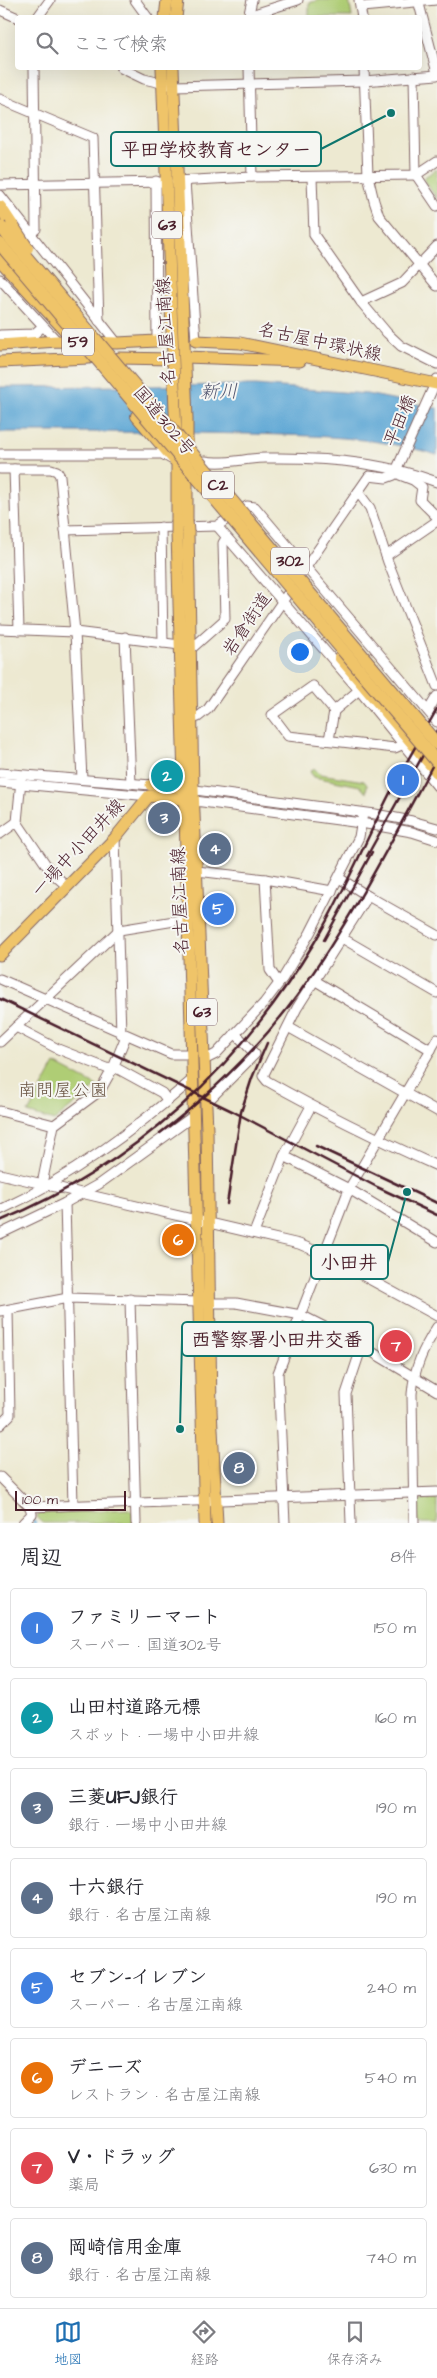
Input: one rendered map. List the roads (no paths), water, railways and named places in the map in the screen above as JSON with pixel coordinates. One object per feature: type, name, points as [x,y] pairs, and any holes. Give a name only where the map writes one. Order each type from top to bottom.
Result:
[{"type":"highway","points":[[0,208],[7,226]]},
{"type":"highway","points":[[0,218],[7,226]]},
{"type":"highway","name":"国道302号","points":[[7,226],[38,264],[113,345],[122,361],[174,420],[187,440],[437,735]]},
{"type":"highway","name":"C2","points":[[7,226],[437,744]]},
{"type":"highway","name":"C2","points":[[0,244],[437,762]]},
{"type":"highway","name":"国道302号","points":[[0,253],[437,772]]},
{"type":"highway","points":[[0,259],[69,334]]},
{"type":"main road","points":[[166,15],[168,0]]},
{"type":"main road","points":[[176,15],[178,0]]},
{"type":"main road","name":"名古屋江南線","points":[[163,70],[168,86],[174,420],[182,526],[189,795],[197,871],[206,1103],[202,1222],[205,1523]]},
{"type":"main road","name":"名古屋江南線","points":[[168,86],[173,70]]},
{"type":"main road","name":"名古屋江南線","points":[[170,181],[185,361],[187,418],[187,475],[182,526]]},
{"type":"main road","name":"59","points":[[0,345],[30,339],[113,345],[157,341]]},
{"type":"main road","name":"名古屋中環状線","points":[[196,341],[240,343],[434,385]]},
{"type":"main road","points":[[0,362],[89,358]]},
{"type":"main road","points":[[122,361],[172,362]]},
{"type":"main road","points":[[185,361],[326,362]]},
{"type":"main road","name":"名古屋江南線","points":[[185,647],[193,718],[189,795],[187,919],[192,1117],[202,1222]]},
{"type":"main road","name":"一場中小田井線","points":[[0,955],[115,838],[150,791],[189,795]]},
{"type":"main road","name":"名古屋江南線","points":[[204,1302],[217,1523]]},
{"type":"street","points":[[39,15],[50,0]]},
{"type":"street","points":[[135,0],[146,15]]},
{"type":"street","points":[[248,15],[252,0]]},
{"type":"street","points":[[254,15],[298,0]]},
{"type":"street","points":[[360,4],[436,0]]},
{"type":"street","points":[[418,1],[422,15]]},
{"type":"street","points":[[0,10],[15,17]]},
{"type":"street","points":[[126,70],[168,86],[364,81],[437,74],[422,16]]},
{"type":"street","points":[[0,259],[36,229],[34,70]]},
{"type":"street","points":[[249,70],[252,177]]},
{"type":"street","points":[[364,70],[368,176],[379,216],[437,286]]},
{"type":"street","points":[[414,76],[416,175],[437,206]]},
{"type":"street","points":[[0,99],[93,138],[99,320]]},
{"type":"street","points":[[0,186],[36,183],[170,181],[252,177],[416,175],[437,161]]},
{"type":"street","points":[[312,177],[314,236],[361,302],[386,333],[401,346],[437,364]]},
{"type":"street","points":[[157,341],[170,181]]},
{"type":"street","points":[[170,181],[196,341]]},
{"type":"street","points":[[0,195],[99,320],[113,345]]},
{"type":"street","points":[[361,302],[402,282],[420,266],[437,246]]},
{"type":"street","points":[[0,279],[42,327],[57,341]]},
{"type":"street","points":[[0,335],[30,339],[42,327]]},
{"type":"street","name":"平田橋","points":[[397,468],[434,385]]},
{"type":"street","points":[[0,454],[162,454],[177,463]]},
{"type":"street","points":[[205,461],[215,463],[242,459],[291,458],[397,468],[437,482]]},
{"type":"street","points":[[386,556],[437,519],[420,500],[422,487],[397,468]]},
{"type":"street","name":"岩倉街道","points":[[193,718],[198,717],[208,709],[369,476],[386,478],[397,468]]},
{"type":"street","points":[[0,469],[51,469],[58,471],[60,476],[75,632],[82,779]]},
{"type":"street","points":[[14,469],[19,630]]},
{"type":"street","points":[[358,492],[370,508],[386,556],[437,686]]},
{"type":"street","points":[[65,530],[217,526],[247,506],[255,507],[437,722]]},
{"type":"street","points":[[217,526],[359,690],[437,786]]},
{"type":"street","points":[[161,527],[163,642]]},
{"type":"street","points":[[0,629],[75,632],[163,642],[185,647],[226,619],[223,543],[226,538]]},
{"type":"street","points":[[125,637],[131,784]]},
{"type":"street","points":[[334,711],[313,686],[272,715],[288,736],[395,748],[404,744]]},
{"type":"street","points":[[328,740],[334,711],[359,690]]},
{"type":"street","points":[[428,711],[437,696]]},
{"type":"street","points":[[0,773],[131,784],[150,791]]},
{"type":"street","points":[[22,775],[18,822],[51,872],[67,886]]},
{"type":"street","points":[[0,782],[150,791]]},
{"type":"street","points":[[189,795],[363,813],[412,821],[437,828]]},
{"type":"street","points":[[189,795],[412,832],[437,840]]},
{"type":"street","points":[[204,1060],[216,1054],[264,1003],[279,983],[310,933],[339,878],[359,837],[363,813]]},
{"type":"street","points":[[0,834],[18,822]]},
{"type":"street","points":[[44,1185],[54,1125],[100,1091],[112,1068],[123,1035],[115,838]]},
{"type":"street","points":[[197,871],[265,879],[332,890]]},
{"type":"street","points":[[339,878],[437,935]]},
{"type":"street","points":[[265,879],[270,970],[279,983]]},
{"type":"street","points":[[368,896],[296,1008],[263,1076],[311,1106],[378,1140],[437,1166]]},
{"type":"street","points":[[0,1042],[119,930],[187,919]]},
{"type":"street","points":[[342,938],[437,993]]},
{"type":"street","points":[[0,979],[123,1035],[171,1054],[191,1054]]},
{"type":"street","points":[[314,980],[431,1050]]},
{"type":"street","points":[[16,1027],[58,1048],[118,1069],[162,1094],[168,1101]]},
{"type":"street","points":[[288,1027],[437,1111]]},
{"type":"street","points":[[206,1103],[255,1054],[235,1033]]},
{"type":"street","points":[[285,1523],[278,1373],[349,1189],[437,1039]]},
{"type":"street","points":[[0,1210],[116,1142],[192,1080]]},
{"type":"street","points":[[254,1233],[284,1156],[311,1106]]},
{"type":"street","points":[[0,1111],[54,1125]]},
{"type":"street","points":[[0,1234],[65,1203],[126,1166],[192,1117]]},
{"type":"street","points":[[284,1156],[349,1189],[437,1242]]},
{"type":"street","points":[[0,1174],[298,1244],[325,1255],[437,1316]]},
{"type":"street","points":[[65,1203],[73,1505]]},
{"type":"street","points":[[0,1425],[10,1415],[4,1310],[68,1298],[236,1303],[301,1315],[362,1346],[437,1391]]},
{"type":"street","points":[[130,1299],[136,1523]]},
{"type":"street","points":[[414,1523],[412,1394],[414,1377],[422,1352],[437,1327]]},
{"type":"street","points":[[350,1523],[346,1394],[362,1346]]},
{"type":"street","points":[[0,1477],[30,1507],[32,1514],[23,1523]]},
{"type":"street","points":[[30,1507],[204,1499],[437,1492]]},
{"type":"water","name":"新川","points":[[256,385],[367,394],[437,408],[437,455],[391,444],[344,438],[250,434],[0,432],[0,387]]},
{"type":"railway","points":[[0,1221],[49,1198],[95,1171],[139,1141],[180,1108],[217,1071],[252,1031],[285,988],[324,926],[390,793],[437,709]]},
{"type":"railway","points":[[367,856],[437,730]]},
{"type":"railway","points":[[160,1133],[217,1085],[252,1050],[299,993],[354,908],[437,757]]},
{"type":"railway","points":[[324,940],[372,852]]},
{"type":"railway","points":[[0,999],[234,1112],[377,1187],[437,1215]]},
{"type":"railway","points":[[227,1204],[241,1112],[252,1078],[267,1043]]},
{"type":"railway","points":[[316,1146],[437,1203]]},
{"type":"place","name":"平田学校教育センター","points":[[391,113]]},
{"type":"place","name":"山田村道路元標","points":[[167,776]]},
{"type":"place","name":"ファミリーマート","points":[[403,780]]},
{"type":"place","name":"三菱UFJ銀行","points":[[164,818]]},
{"type":"place","name":"十六銀行","points":[[215,849]]},
{"type":"place","name":"セブン-イレブン","points":[[218,909]]},
{"type":"place","name":"小田井","points":[[407,1192]]},
{"type":"place","name":"デニーズ","points":[[178,1240]]},
{"type":"place","name":"V・ドラッグ","points":[[396,1346]]},
{"type":"place","name":"西警察署小田井交番","points":[[180,1429]]},
{"type":"place","name":"岡崎信用金庫","points":[[239,1468]]},
{"type":"park label","name":"南問屋公園","points":[[63,1090]]}]
